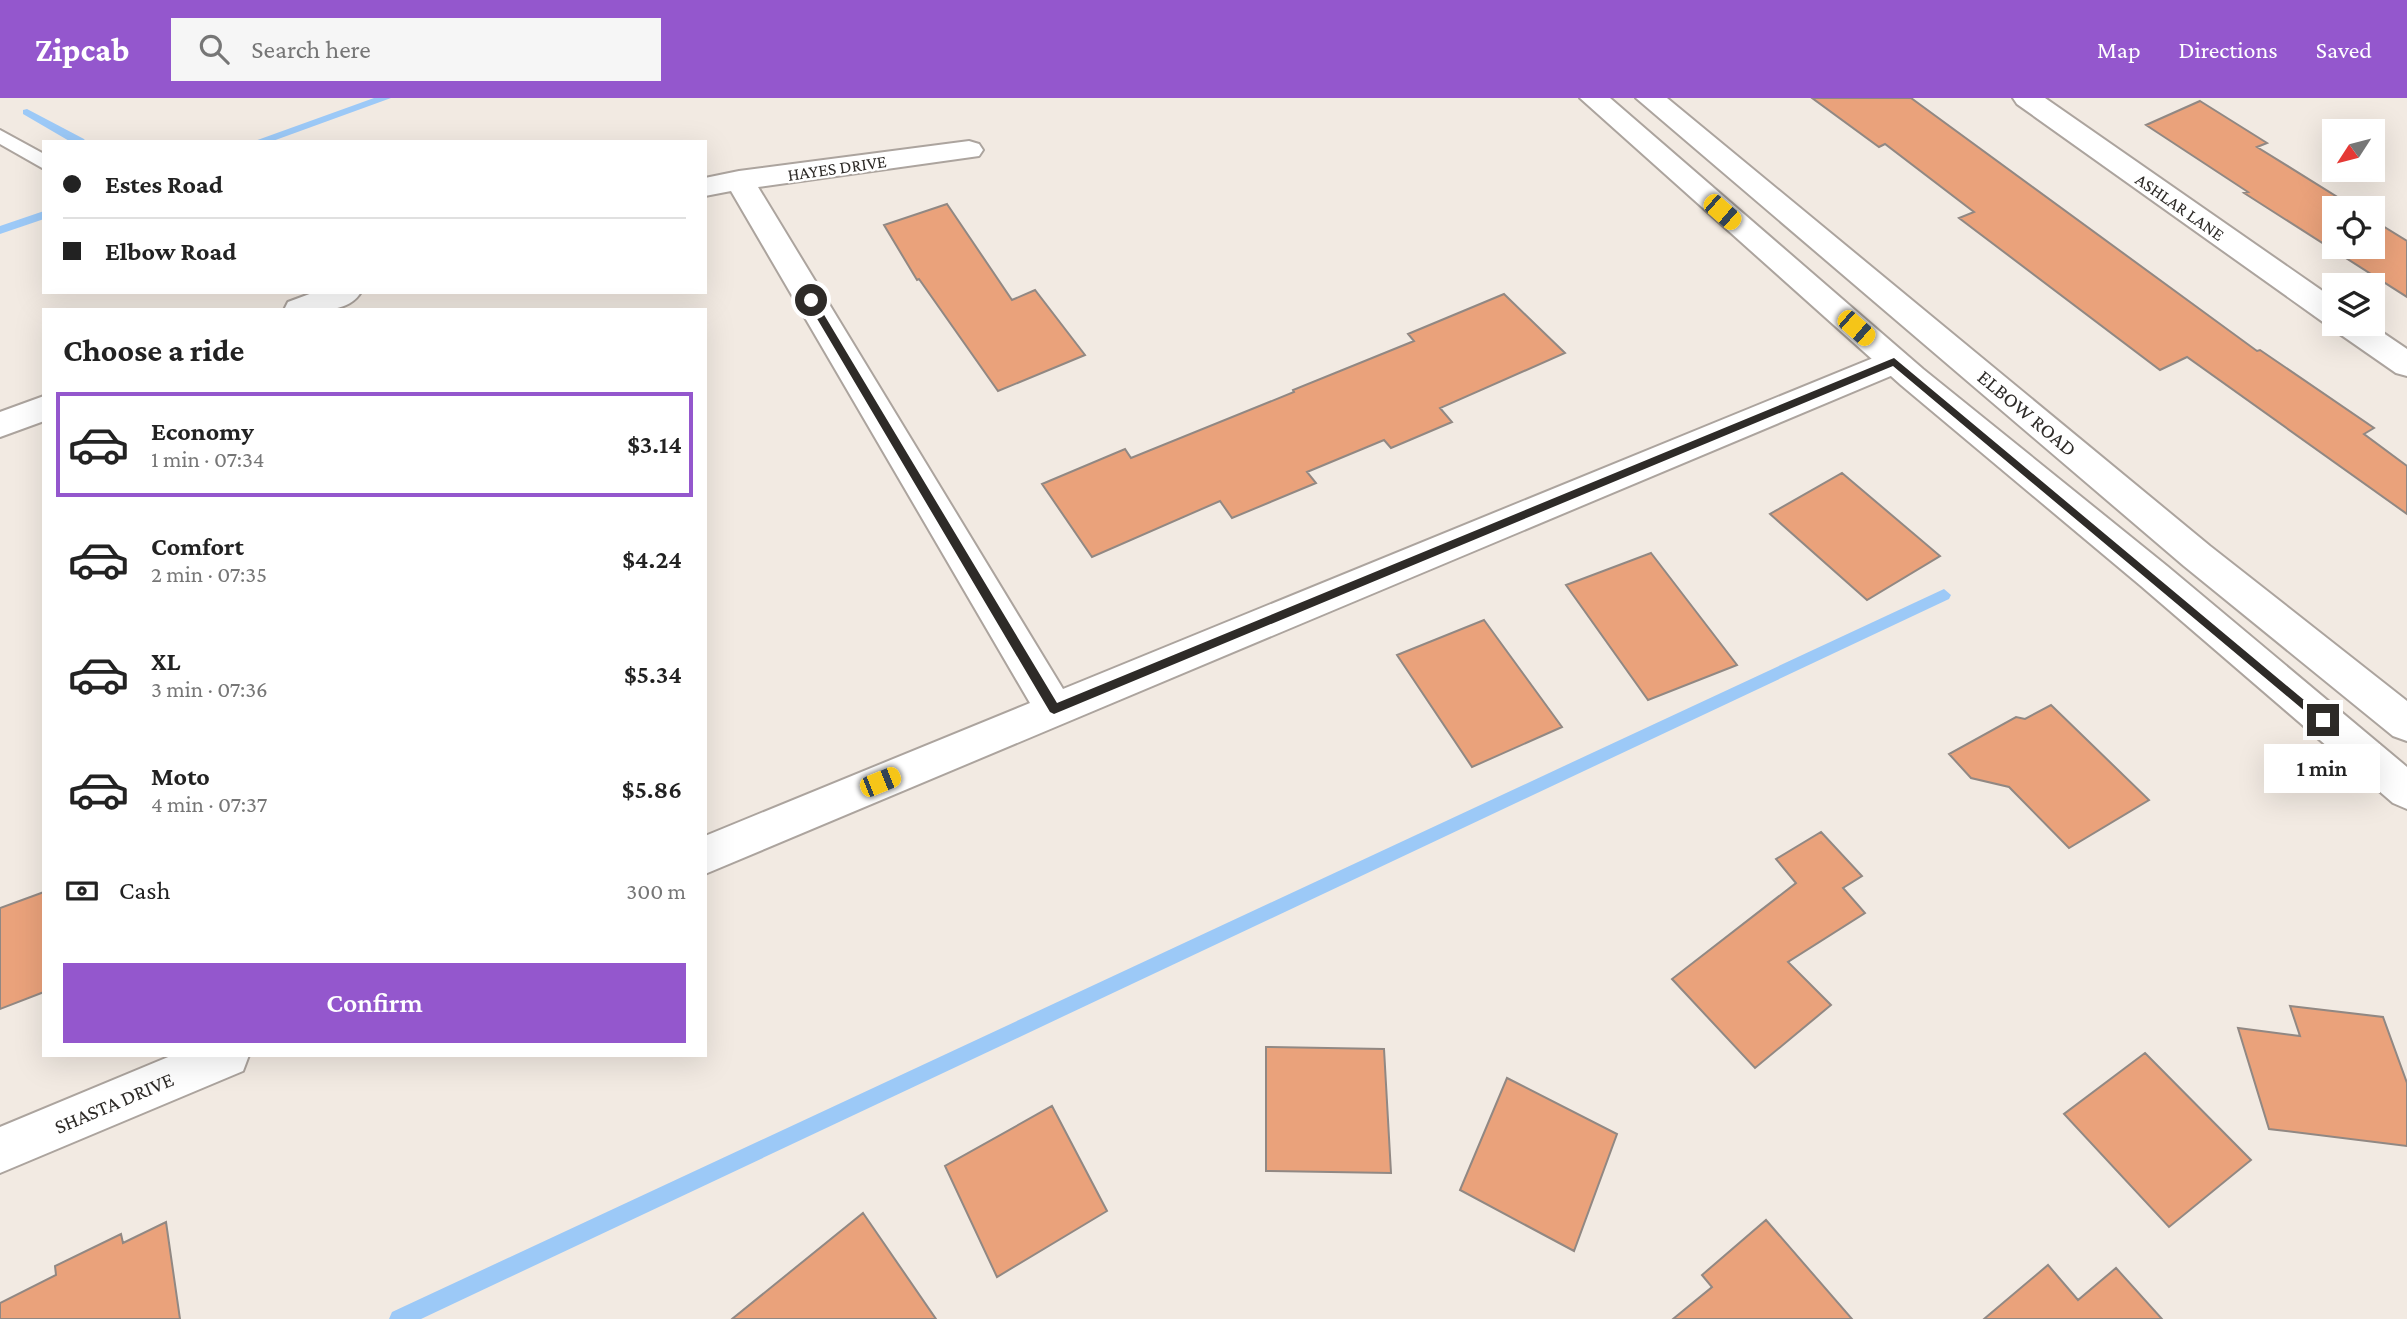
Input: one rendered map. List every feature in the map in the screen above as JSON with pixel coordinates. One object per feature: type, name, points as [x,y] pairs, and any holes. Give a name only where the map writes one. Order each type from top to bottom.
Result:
[{"type":"street","points":[[1594,98],[1894,362],[2154,576],[2407,792]]},
{"type":"street","name":"ELBOW ROAD","points":[[1650,98],[2197,556],[2407,724]]},
{"type":"street","name":"ASHLAR LANE","points":[[2027,98],[2322,306]]},
{"type":"street","name":"HAYES DRIVE","points":[[707,187],[969,150]]},
{"type":"street","points":[[739,180],[1054,709]]},
{"type":"street","points":[[304,308],[341,294]]},
{"type":"street","points":[[2365,336],[2407,365]]},
{"type":"street","points":[[707,854],[1894,362]]},
{"type":"street","points":[[0,425],[42,409]]},
{"type":"street","name":"SHASTA DRIVE","points":[[0,1150],[222,1057]]},
{"type":"lane","points":[[0,136],[42,162]]},
{"type":"building","points":[[1812,98],[1911,98],[2257,351],[2260,350],[2374,428],[2364,434],[2407,466],[2407,514],[2187,357],[2160,370],[1959,218],[1974,212],[1885,144],[1879,147]]},
{"type":"building","points":[[2200,101],[2267,143],[2257,147],[2336,196],[2322,196],[2322,243],[2244,193],[2248,192],[2146,125]]},
{"type":"building","points":[[947,204],[1012,300],[1035,290],[1085,355],[998,391],[919,279],[917,280],[884,225]]},
{"type":"building","points":[[2385,227],[2407,241],[2407,297],[2385,283],[2385,273],[2369,273],[2347,259],[2385,259]]},
{"type":"building","points":[[1504,294],[1565,353],[1440,408],[1452,422],[1391,448],[1384,440],[1307,472],[1316,483],[1232,518],[1220,501],[1092,557],[1042,484],[1125,449],[1131,458],[1294,392],[1293,390],[1414,341],[1408,334]]},
{"type":"building","points":[[1842,473],[1940,556],[1867,600],[1770,514]]},
{"type":"building","points":[[1651,553],[1737,665],[1648,700],[1566,585]]},
{"type":"building","points":[[1484,620],[1562,727],[1472,767],[1397,655]]},
{"type":"building","points":[[2051,705],[2149,800],[2069,848],[2009,787],[1971,778],[1949,754],[2016,717],[2025,719]]},
{"type":"building","points":[[1821,832],[1862,876],[1843,888],[1865,913],[1788,962],[1831,1005],[1755,1068],[1672,979],[1796,883],[1776,859]]},
{"type":"building","points":[[42,893],[42,993],[0,1009],[0,908]]},
{"type":"building","points":[[2290,1006],[2383,1017],[2407,1083],[2407,1146],[2269,1129],[2238,1028],[2300,1036]]},
{"type":"building","points":[[1266,1047],[1384,1049],[1391,1173],[1266,1171]]},
{"type":"building","points":[[2145,1053],[2251,1160],[2169,1227],[2064,1114]]},
{"type":"building","points":[[1507,1078],[1617,1134],[1574,1251],[1460,1190]]},
{"type":"building","points":[[1052,1106],[1107,1211],[997,1277],[945,1166]]},
{"type":"building","points":[[863,1213],[936,1319],[732,1319]]},
{"type":"building","points":[[1766,1220],[1852,1319],[1673,1319],[1712,1287],[1702,1275]]},
{"type":"building","points":[[166,1222],[180,1319],[0,1319],[0,1303],[56,1275],[55,1266],[121,1234],[123,1243]]},
{"type":"building","points":[[2048,1265],[2078,1300],[2116,1268],[2162,1319],[1984,1319]]},
{"type":"waterway","points":[[264,140],[385,98]]},
{"type":"waterway","points":[[27,112],[76,140]]},
{"type":"waterway","points":[[0,230],[42,216]]},
{"type":"waterway","points":[[399,1319],[1944,595]]},
{"type":"route","points":[[811,300],[1054,709],[1894,362],[2154,576],[2323,720]]}]
